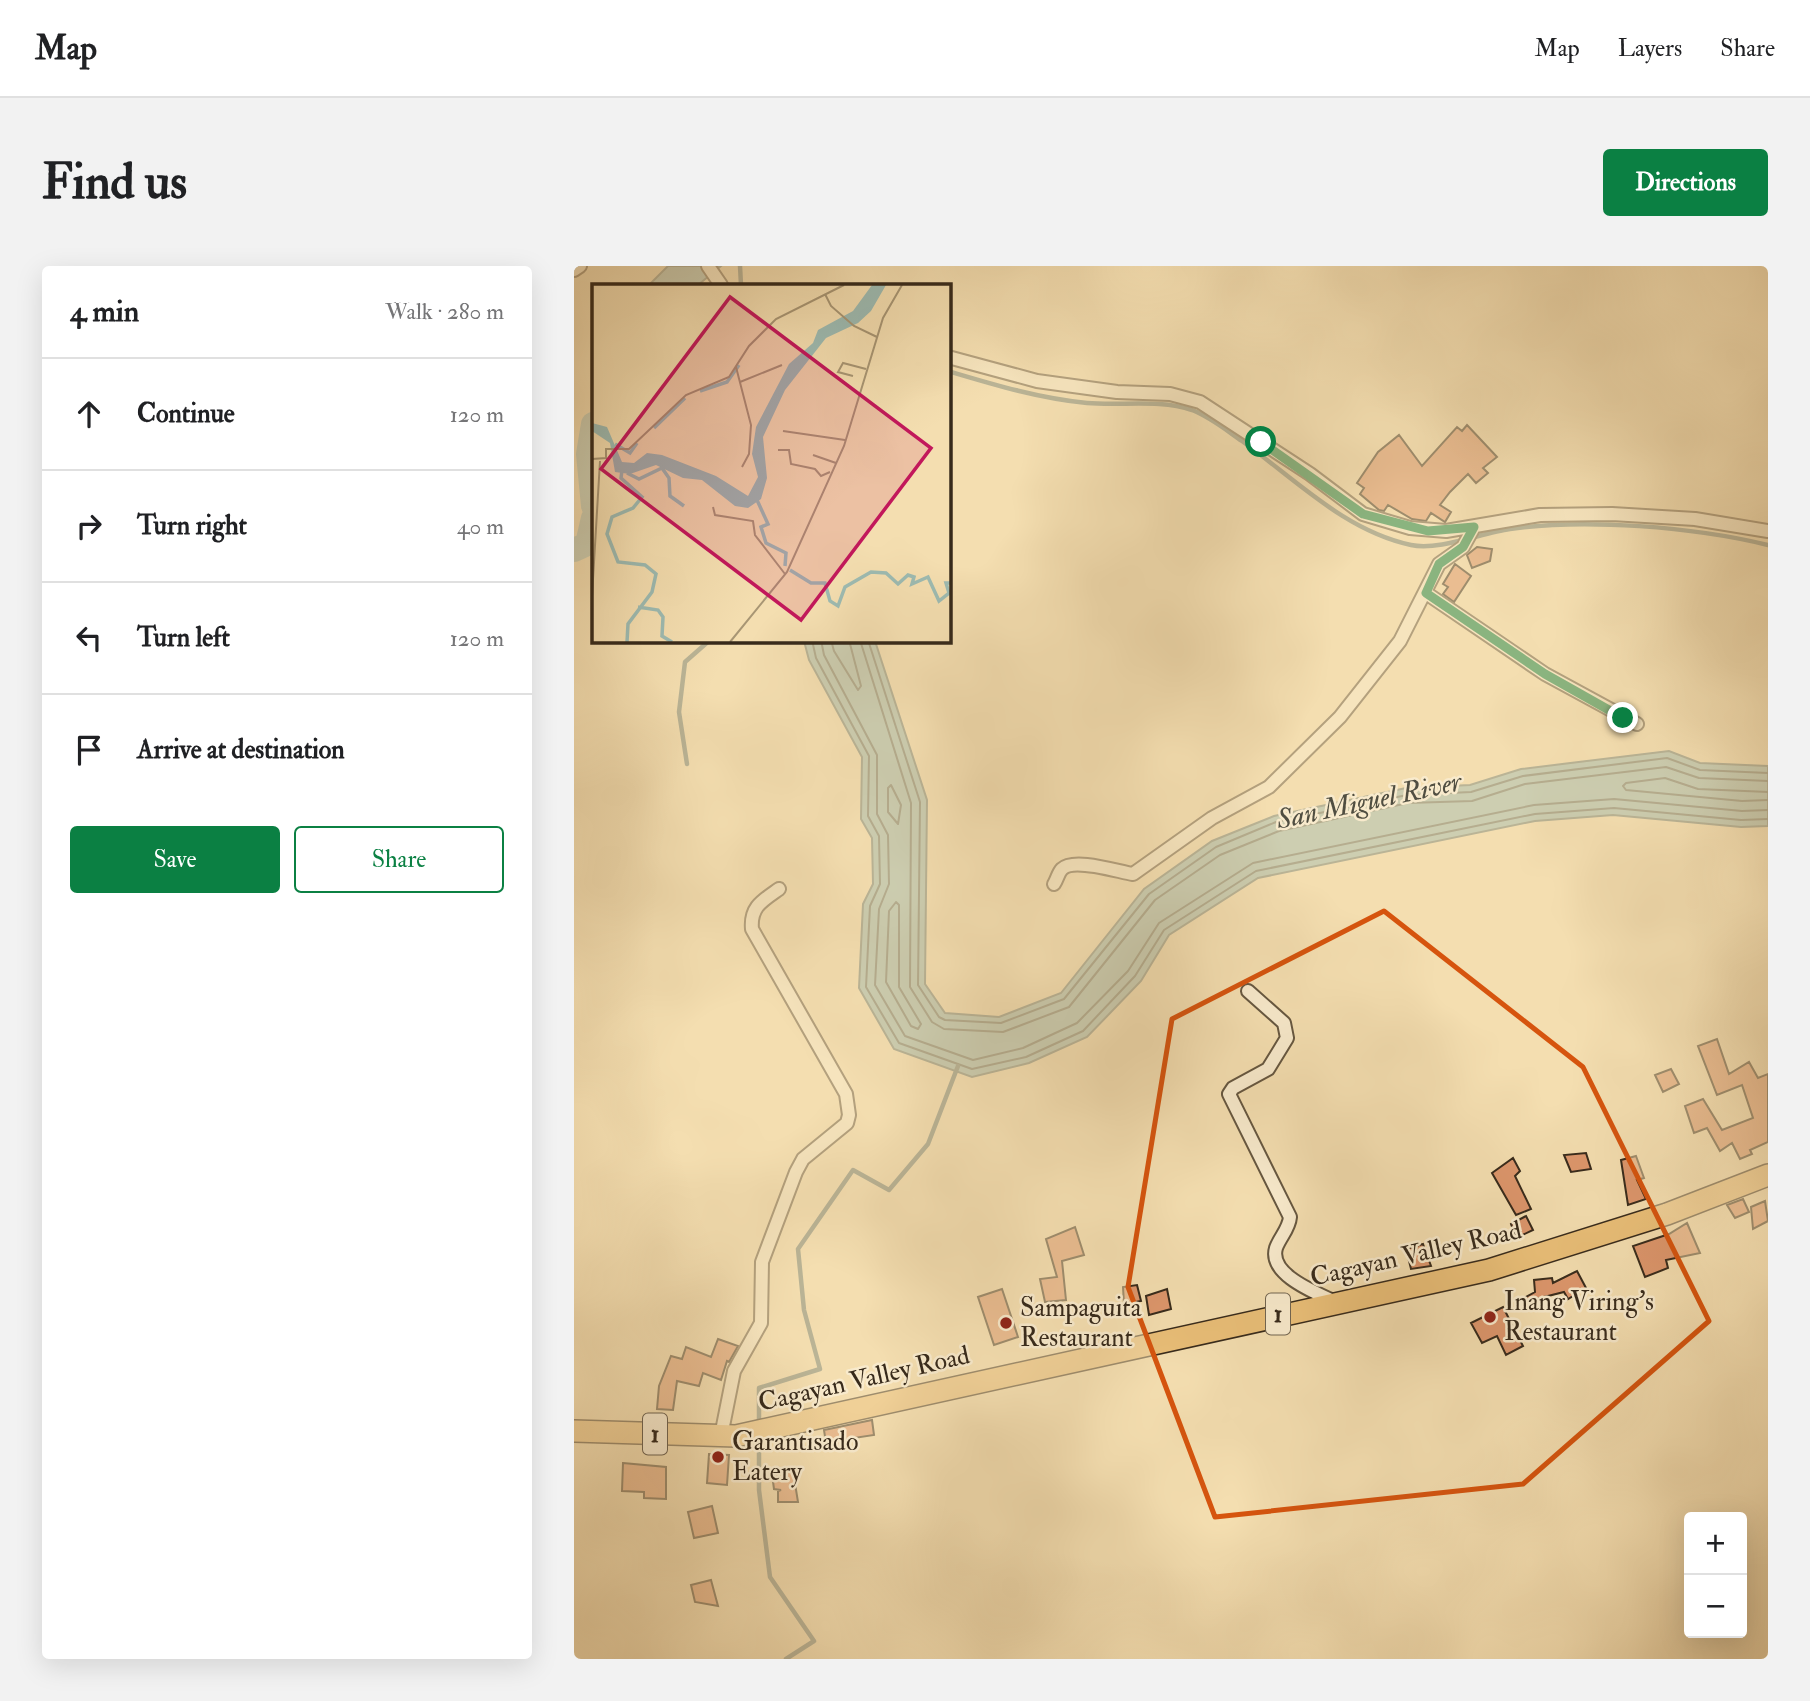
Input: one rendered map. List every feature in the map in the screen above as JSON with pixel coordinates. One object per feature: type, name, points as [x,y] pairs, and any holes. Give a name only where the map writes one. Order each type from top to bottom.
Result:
[{"type":"highway","name":"Cagayan Valley Road","points":[[574,1431],[729,1436],[780,1426],[1489,1270],[1667,1214],[1768,1175]]},
{"type":"street","points":[[574,270],[580,266]]},
{"type":"street","points":[[708,266],[720,284]]},
{"type":"street","points":[[950,358],[1037,381],[1117,392],[1170,394],[1200,402],[1310,474],[1363,514],[1428,531],[1474,527],[1540,515],[1612,514],[1695,519],[1768,531]]},
{"type":"street","points":[[1055,884],[1060,871],[1067,866],[1111,867],[1133,874],[1212,818],[1269,787],[1340,717],[1400,641],[1439,564],[1463,547],[1474,527]]},
{"type":"street","points":[[1426,593],[1545,674],[1636,724]]},
{"type":"street","points":[[729,1436],[734,1371],[761,1323],[762,1262],[803,1159],[847,1123],[849,1115],[846,1094],[752,929],[751,915],[756,906],[779,889]]},
{"type":"street","points":[[1248,991],[1284,1023],[1287,1038],[1268,1069],[1233,1088],[1229,1094],[1290,1217],[1277,1245],[1275,1254],[1278,1264],[1306,1287],[1335,1302]]},
{"type":"highlighted area","points":[[1384,911],[1583,1067],[1709,1321],[1523,1484],[1215,1517],[1128,1287],[1172,1019]]},
{"type":"water","points":[[668,266],[721,266],[699,284],[650,284]]},
{"type":"water","name":"San Miguel River","points":[[804,642],[875,642],[927,800],[925,984],[945,1013],[999,1017],[1061,993],[1144,889],[1212,841],[1274,816],[1406,788],[1470,785],[1521,769],[1669,751],[1700,763],[1768,766],[1768,826],[1741,827],[1613,815],[1535,821],[1258,878],[1169,935],[1141,981],[1087,1037],[1029,1063],[972,1077],[894,1049],[859,988],[863,904],[873,884],[872,838],[861,819],[862,757],[809,660]]},
{"type":"building","points":[[1467,425],[1497,457],[1483,468],[1488,473],[1476,483],[1468,474],[1450,492],[1440,505],[1451,512],[1445,522],[1431,513],[1426,521],[1412,519],[1388,505],[1384,511],[1379,510],[1360,494],[1364,488],[1357,483],[1378,452],[1399,435],[1422,466],[1457,427],[1462,431]]},
{"type":"building","points":[[1477,547],[1492,549],[1490,561],[1472,568],[1467,555]]},
{"type":"building","points":[[1455,564],[1471,576],[1454,602],[1443,594],[1448,587],[1443,584]]},
{"type":"building","points":[[1717,1039],[1729,1074],[1749,1062],[1758,1078],[1768,1074],[1768,1142],[1750,1150],[1752,1154],[1740,1159],[1732,1143],[1720,1151],[1707,1128],[1694,1133],[1685,1106],[1703,1099],[1722,1130],[1753,1118],[1742,1085],[1717,1095],[1698,1046]]},
{"type":"building","points":[[1671,1069],[1679,1084],[1663,1092],[1655,1075]]},
{"type":"building","points":[[1586,1153],[1591,1169],[1571,1172],[1564,1155]]},
{"type":"building","points":[[1636,1156],[1644,1178],[1637,1180],[1646,1199],[1628,1205],[1621,1160]]},
{"type":"building","points":[[1513,1158],[1520,1171],[1515,1176],[1531,1209],[1516,1215],[1492,1173]]},
{"type":"building","points":[[1743,1199],[1749,1212],[1735,1218],[1727,1205]]},
{"type":"building","points":[[1765,1201],[1768,1221],[1753,1229],[1751,1207]]},
{"type":"building","points":[[1526,1216],[1533,1230],[1516,1238],[1511,1224]]},
{"type":"building","points":[[1687,1223],[1700,1253],[1666,1260],[1668,1268],[1645,1277],[1633,1246],[1669,1234]]},
{"type":"building","points":[[1075,1227],[1084,1255],[1062,1261],[1066,1300],[1045,1302],[1040,1279],[1057,1277],[1046,1239]]},
{"type":"building","points":[[1423,1244],[1431,1266],[1411,1269],[1406,1249]]},
{"type":"building","points":[[1577,1271],[1586,1288],[1568,1299],[1564,1292],[1528,1301],[1526,1297],[1535,1292],[1534,1280],[1552,1278],[1553,1283]]},
{"type":"building","points":[[1137,1285],[1141,1301],[1124,1304],[1123,1287]]},
{"type":"building","points":[[1002,1289],[1018,1337],[994,1345],[978,1297]]},
{"type":"building","points":[[1167,1289],[1171,1309],[1149,1315],[1146,1296]]},
{"type":"building","points":[[1503,1307],[1523,1346],[1506,1355],[1497,1336],[1482,1343],[1471,1323]]},
{"type":"building","points":[[718,1339],[738,1346],[729,1362],[727,1361],[721,1380],[703,1373],[699,1386],[677,1381],[673,1410],[657,1409],[659,1386],[671,1356],[682,1359],[686,1347],[711,1357]]},
{"type":"building","points":[[872,1420],[874,1435],[847,1439],[849,1447],[827,1450],[824,1430]]},
{"type":"building","points":[[709,1454],[729,1455],[727,1485],[707,1483]]},
{"type":"building","points":[[623,1463],[666,1467],[666,1499],[644,1498],[644,1492],[622,1491]]},
{"type":"building","points":[[793,1471],[798,1502],[778,1502],[778,1491],[781,1490],[774,1489],[772,1474]]},
{"type":"building","points":[[712,1506],[718,1533],[694,1538],[688,1512]]},
{"type":"building","points":[[711,1580],[718,1606],[695,1602],[691,1585]]},
{"type":"waterway","points":[[740,266],[741,284]]},
{"type":"waterway","points":[[950,372],[1069,401],[1167,405],[1192,410],[1224,428],[1342,516],[1387,538],[1411,545],[1434,546],[1510,529],[1572,524],[1674,529],[1768,545]]},
{"type":"waterway","points":[[592,430],[588,454],[592,496]]},
{"type":"waterway","points":[[574,550],[587,544],[592,522]]},
{"type":"waterway","points":[[687,764],[679,712],[685,662],[708,642]]},
{"type":"waterway","points":[[759,1426],[759,1388],[820,1369],[804,1310],[798,1249],[853,1170],[889,1190],[928,1144],[958,1066]]},
{"type":"waterway","points":[[759,1438],[759,1490],[770,1577],[814,1641],[786,1659]]},
{"type":"place","name":"Inang Viring's Restaurant","points":[[1490,1317]]},
{"type":"place","name":"Sampaguita Restaurant","points":[[1006,1323]]},
{"type":"place","name":"Garantisado Eatery","points":[[718,1457]]},
{"type":"route","points":[[1261,442],[1310,474],[1363,514],[1428,531],[1474,527],[1463,547],[1439,564],[1426,593],[1545,674],[1623,718]]}]
